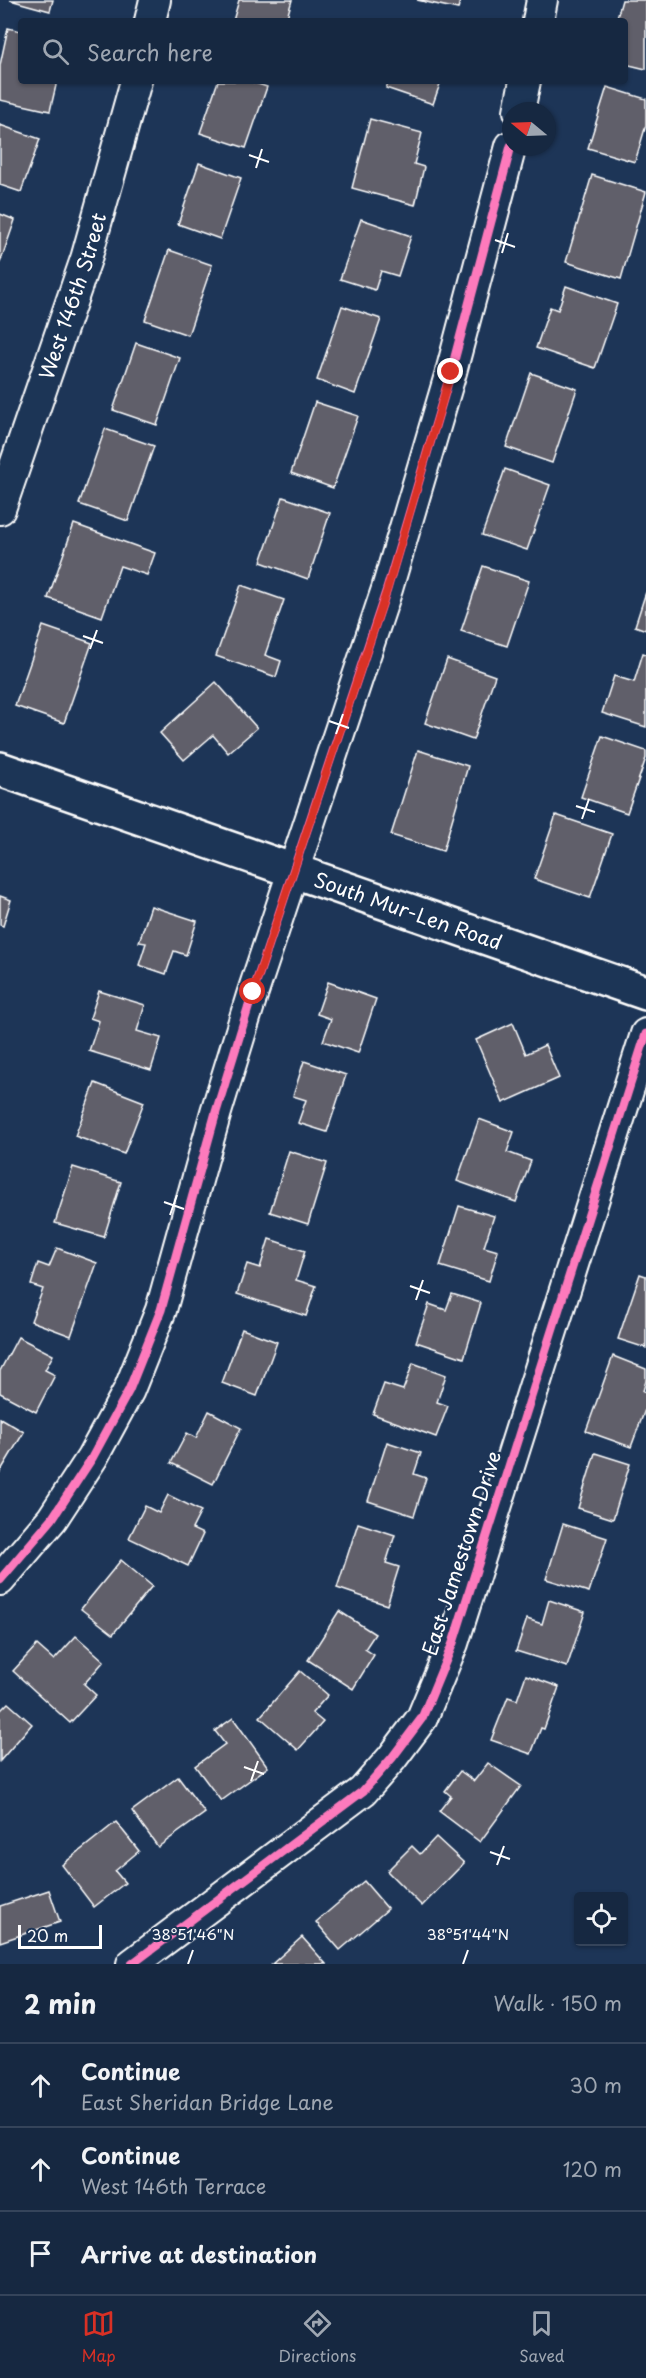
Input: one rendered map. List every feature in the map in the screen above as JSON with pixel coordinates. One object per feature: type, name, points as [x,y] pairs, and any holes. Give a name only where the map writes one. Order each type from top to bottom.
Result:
[{"type":"main road","name":"South Mur-Len Road","points":[[0,769],[646,993]]},
{"type":"street","points":[[151,18],[155,0]]},
{"type":"street","points":[[539,18],[542,0]]},
{"type":"street","name":"West 146th Street","points":[[0,509],[87,259],[135,84]]},
{"type":"street","points":[[521,102],[524,84]]},
{"type":"street","points":[[0,1580],[52,1519],[92,1458],[129,1390],[161,1310],[216,1113],[253,992],[387,590],[451,372],[508,156]]},
{"type":"street","name":"East Jamestown Drive","points":[[132,1964],[363,1791],[392,1758],[422,1718],[453,1643],[646,1034]]},
{"type":"building","points":[[10,0],[53,0],[50,11]]},
{"type":"building","points":[[239,0],[292,0],[287,18],[234,18]]},
{"type":"building","points":[[417,0],[460,0],[458,9]]},
{"type":"building","points":[[622,0],[646,0],[646,69],[628,65],[628,18],[617,18]]},
{"type":"building","points":[[8,28],[18,30],[18,84],[56,84],[50,111],[0,100],[0,65]]},
{"type":"building","points":[[217,84],[258,84],[267,87],[246,148],[200,133]]},
{"type":"building","points":[[388,84],[440,84],[433,104],[386,88]]},
{"type":"building","points":[[607,87],[646,99],[646,125],[635,162],[588,148]]},
{"type":"building","points":[[370,119],[422,133],[414,164],[424,167],[415,205],[352,188]]},
{"type":"building","points":[[0,125],[40,139],[21,192],[0,185]]},
{"type":"building","points":[[199,163],[241,178],[220,239],[178,224]]},
{"type":"building","points":[[592,175],[646,192],[621,279],[566,262]]},
{"type":"building","points":[[0,214],[15,220],[0,263]]},
{"type":"building","points":[[361,219],[411,236],[398,276],[381,271],[375,290],[340,279]]},
{"type":"building","points":[[169,250],[212,265],[188,335],[145,320]]},
{"type":"building","points":[[566,286],[617,304],[595,368],[536,348],[550,307],[558,310]]},
{"type":"building","points":[[342,306],[381,319],[355,394],[317,380]]},
{"type":"building","points":[[136,343],[180,358],[157,425],[113,410]]},
{"type":"building","points":[[531,373],[577,389],[552,463],[506,447]]},
{"type":"building","points":[[315,402],[358,416],[333,488],[291,473]]},
{"type":"building","points":[[105,429],[154,446],[128,521],[79,504]]},
{"type":"building","points":[[505,469],[550,485],[527,550],[482,535]]},
{"type":"building","points":[[283,497],[330,513],[308,579],[261,562]]},
{"type":"building","points":[[74,524],[155,553],[147,575],[120,566],[102,617],[48,598]]},
{"type":"building","points":[[483,566],[529,581],[507,646],[461,631]]},
{"type":"building","points":[[241,585],[284,600],[265,655],[281,661],[276,677],[216,656]]},
{"type":"building","points":[[646,592],[646,630],[635,626]]},
{"type":"building","points":[[43,626],[92,643],[64,723],[15,706]]},
{"type":"building","points":[[643,653],[646,654],[646,727],[602,713],[614,676],[634,682]]},
{"type":"building","points":[[447,659],[495,676],[473,740],[425,723]]},
{"type":"building","points":[[216,682],[257,728],[228,753],[213,735],[184,760],[160,733]]},
{"type":"building","points":[[602,736],[646,751],[646,758],[627,813],[581,797]]},
{"type":"building","points":[[418,750],[468,766],[443,851],[391,835]]},
{"type":"building","points":[[556,815],[612,834],[590,898],[534,879]]},
{"type":"building","points":[[0,896],[11,900],[3,926],[0,925]]},
{"type":"building","points":[[151,906],[197,921],[186,955],[174,951],[166,974],[139,965],[146,943],[139,942]]},
{"type":"building","points":[[328,982],[376,999],[358,1053],[323,1041],[331,1019],[317,1014]]},
{"type":"building","points":[[99,991],[145,1005],[137,1031],[161,1038],[151,1070],[89,1051],[99,1021],[90,1018]]},
{"type":"building","points":[[513,1023],[526,1054],[545,1045],[559,1078],[503,1103],[476,1040]]},
{"type":"building","points":[[304,1061],[346,1075],[327,1132],[298,1123],[306,1100],[293,1096]]},
{"type":"building","points":[[95,1083],[144,1102],[124,1154],[75,1136]]},
{"type":"building","points":[[479,1119],[514,1132],[507,1152],[531,1161],[516,1202],[457,1181]]},
{"type":"building","points":[[289,1151],[327,1163],[308,1224],[270,1212]]},
{"type":"building","points":[[73,1167],[121,1182],[104,1237],[55,1223]]},
{"type":"building","points":[[459,1206],[494,1216],[484,1247],[498,1251],[489,1281],[440,1266]]},
{"type":"building","points":[[269,1239],[305,1251],[296,1280],[316,1286],[306,1316],[237,1294],[247,1264],[260,1268]]},
{"type":"building","points":[[57,1248],[97,1263],[71,1336],[31,1321],[43,1289],[31,1285],[38,1263],[49,1267]]},
{"type":"building","points":[[640,1274],[646,1276],[646,1348],[618,1339]]},
{"type":"building","points":[[452,1294],[481,1303],[464,1358],[416,1342],[429,1304],[446,1310]]},
{"type":"building","points":[[242,1329],[277,1342],[257,1396],[222,1383]]},
{"type":"building","points":[[18,1337],[53,1355],[45,1370],[55,1375],[36,1412],[0,1393],[0,1371]]},
{"type":"building","points":[[613,1356],[646,1369],[643,1391],[646,1392],[646,1407],[631,1447],[586,1431]]},
{"type":"building","points":[[413,1363],[446,1375],[437,1402],[448,1406],[436,1437],[373,1414],[384,1384],[403,1390]]},
{"type":"building","points":[[209,1411],[241,1428],[213,1484],[171,1463],[187,1433],[196,1438]]},
{"type":"building","points":[[0,1418],[24,1432],[0,1472]]},
{"type":"building","points":[[387,1442],[421,1453],[414,1474],[426,1478],[414,1516],[368,1501]]},
{"type":"building","points":[[595,1453],[630,1464],[613,1519],[578,1508]]},
{"type":"building","points":[[168,1495],[201,1511],[192,1529],[203,1534],[188,1566],[129,1538],[145,1506],[159,1513]]},
{"type":"building","points":[[358,1523],[395,1535],[386,1563],[399,1567],[387,1605],[337,1588]]},
{"type":"building","points":[[563,1524],[607,1538],[589,1592],[546,1579]]},
{"type":"building","points":[[121,1560],[152,1586],[113,1634],[81,1609]]},
{"type":"building","points":[[549,1600],[585,1612],[567,1667],[516,1651],[527,1619],[542,1624]]},
{"type":"building","points":[[339,1611],[375,1634],[365,1649],[374,1655],[353,1689],[308,1660]]},
{"type":"building","points":[[76,1636],[104,1661],[84,1684],[96,1695],[70,1723],[13,1671],[37,1645],[54,1660]]},
{"type":"building","points":[[300,1671],[328,1695],[312,1713],[323,1722],[298,1750],[260,1717]]},
{"type":"building","points":[[526,1675],[559,1687],[544,1729],[541,1728],[531,1754],[491,1740],[508,1697],[517,1700]]},
{"type":"building","points":[[8,1703],[32,1724],[0,1761],[0,1711]]},
{"type":"building","points":[[233,1718],[268,1767],[221,1801],[195,1766],[225,1744],[215,1731]]},
{"type":"building","points":[[488,1763],[521,1786],[480,1842],[439,1811],[451,1796],[445,1791],[460,1771],[474,1781]]},
{"type":"building","points":[[178,1777],[205,1813],[158,1847],[132,1811]]},
{"type":"building","points":[[116,1822],[139,1851],[115,1871],[125,1883],[94,1907],[62,1865]]},
{"type":"building","points":[[436,1837],[464,1863],[422,1906],[387,1871],[412,1846],[420,1854]]},
{"type":"building","points":[[364,1881],[388,1909],[340,1950],[316,1922]]},
{"type":"building","points":[[49,1890],[60,1922],[0,1942],[0,1906]]},
{"type":"building","points":[[302,1937],[326,1964],[272,1964]]},
{"type":"cycle path","points":[[0,1580],[52,1519],[92,1458],[129,1390],[161,1310],[216,1112],[253,992],[387,589],[451,372],[508,156]]},
{"type":"cycle path","points":[[132,1964],[363,1791],[392,1758],[422,1718],[453,1643],[646,1034]]},
{"type":"route","points":[[253,992],[387,590],[451,372]]}]
